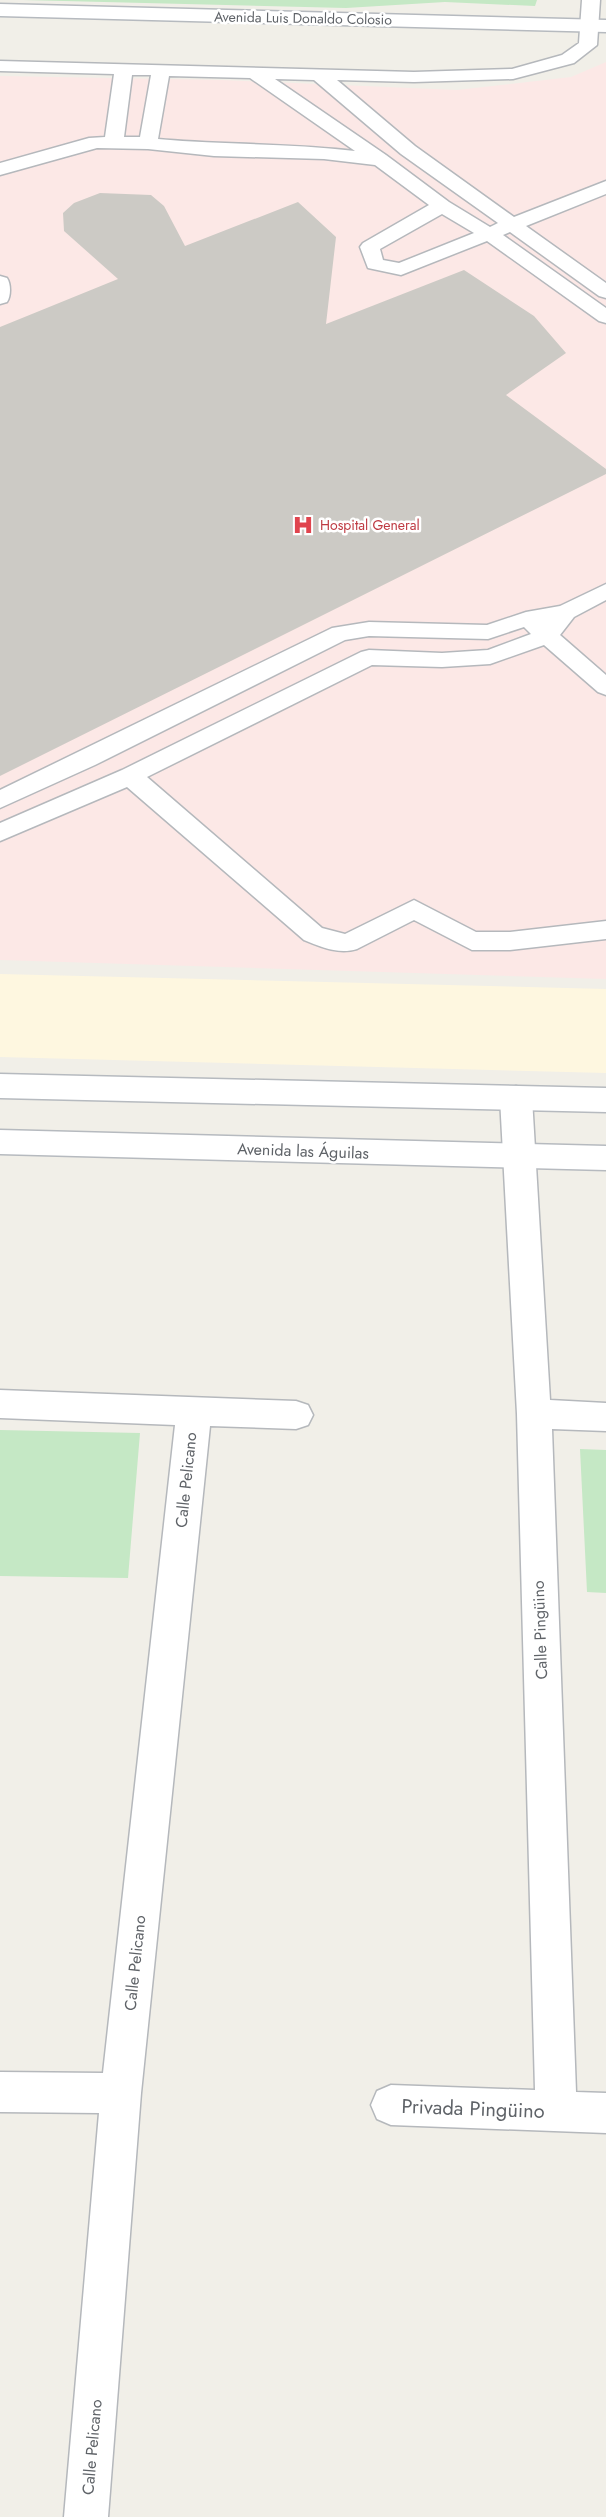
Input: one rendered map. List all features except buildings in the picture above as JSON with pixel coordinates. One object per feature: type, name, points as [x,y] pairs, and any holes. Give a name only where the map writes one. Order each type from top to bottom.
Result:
[{"type":"street","name":"Avenida Luis Donaldo Colosio","points":[[0,10],[598,25]]},
{"type":"street","points":[[0,1086],[606,1100]]},
{"type":"street","name":"Calle Pingüino","points":[[516,1098],[534,1414],[556,2112]]},
{"type":"street","name":"Avenida las Águilas","points":[[0,1142],[606,1158]]},
{"type":"street","name":"Calle Pelicano","points":[[0,1404],[296,1415]]},
{"type":"street","name":"Calle Pelicano","points":[[86,2517],[121,2093],[194,1411]]},
{"type":"street","points":[[534,1414],[606,1417]]},
{"type":"street","points":[[0,2092],[121,2093]]},
{"type":"street","name":"Privada Pingüino","points":[[391,2105],[556,2112]]},
{"type":"street","points":[[556,2112],[606,2113]]},
{"type":"lane","points":[[0,66],[414,77],[513,74],[568,59],[588,45],[598,25],[591,0]]},
{"type":"lane","points":[[114,142],[124,69]]},
{"type":"lane","points":[[148,143],[162,70]]},
{"type":"lane","points":[[252,72],[379,159],[442,206],[489,234],[606,317]]},
{"type":"lane","points":[[317,73],[408,150],[606,292]]},
{"type":"lane","points":[[0,169],[96,142],[148,143],[214,150],[343,154],[379,159]]},
{"type":"lane","points":[[520,231],[606,187]]},
{"type":"lane","points":[[442,206],[370,248],[375,264],[401,269],[489,234],[520,231],[595,212]]},
{"type":"lane","points":[[587,278],[606,271]]},
{"type":"lane","points":[[0,282],[0,298]]},
{"type":"lane","points":[[0,800],[340,633],[369,629],[488,632],[526,619],[566,612],[606,591]]},
{"type":"lane","points":[[0,833],[130,776],[369,657],[442,660],[490,657],[547,636],[566,612]]},
{"type":"lane","points":[[526,619],[606,687]]},
{"type":"lane","points":[[130,776],[313,933],[332,941],[348,943],[414,909],[472,941],[510,941],[606,930]]},
{"type":"shaded area","name":"Hospital General","points":[[606,62],[606,979],[0,960],[0,76],[222,80],[457,90],[571,77]]},
{"type":"shaded area","points":[[0,974],[606,989],[606,1073],[0,1057]]},
{"type":"green space","points":[[23,0],[537,0],[535,6],[445,2],[346,8]]},
{"type":"green space","points":[[0,1430],[140,1433],[128,1578],[0,1576]]},
{"type":"green space","points":[[580,1449],[606,1450],[606,1593],[587,1592]]},
{"type":"place","name":"Hospital General","points":[[303,525]]}]
